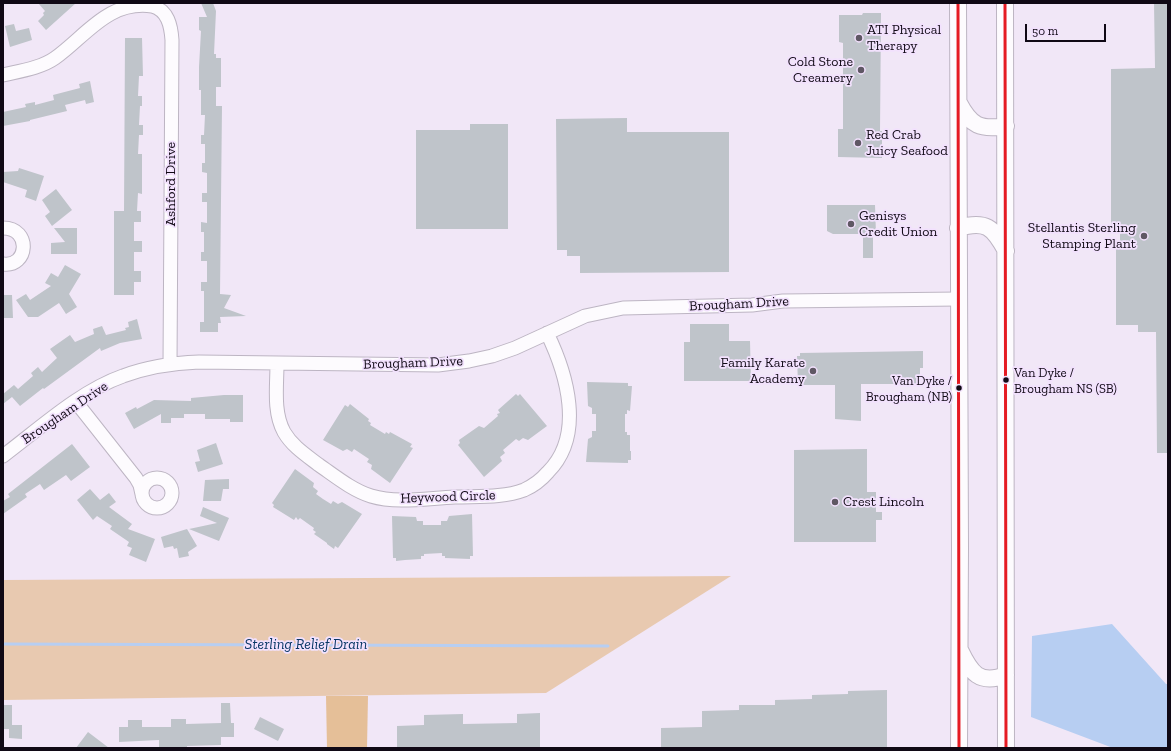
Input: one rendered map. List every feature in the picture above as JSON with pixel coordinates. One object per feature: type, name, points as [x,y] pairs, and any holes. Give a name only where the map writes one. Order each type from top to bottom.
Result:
[{"type":"main road","points":[[958,3],[959,748]]},
{"type":"main road","points":[[1005,3],[1006,748]]},
{"type":"main road","points":[[959,104],[966,116],[981,127],[990,129],[1006,126]]},
{"type":"main road","points":[[958,228],[974,224],[982,224],[990,228],[998,235],[1006,251]]},
{"type":"main road","points":[[960,649],[968,666],[981,678],[997,679],[1006,675]]},
{"type":"street","name":"Ashford Drive","points":[[3,75],[42,65],[54,59],[97,20],[114,8],[128,4],[144,4],[159,8],[168,18],[172,40],[170,364]]},
{"type":"street","points":[[3,228],[19,232],[22,242],[22,254],[17,262],[8,265],[3,264]]},
{"type":"street","name":"Brougham Drive","points":[[3,456],[76,402],[104,384],[122,376],[170,364],[199,362],[438,365],[469,361],[515,348],[586,316],[604,311],[648,306],[752,305],[783,301],[959,299]]},
{"type":"street","name":"Heywood Circle","points":[[277,364],[278,416],[285,434],[304,454],[348,484],[371,496],[391,499],[499,495],[525,489],[544,477],[557,461],[568,435],[569,423],[567,388],[554,347],[547,333]]},
{"type":"street","points":[[76,402],[136,478],[146,503],[154,508],[164,507],[171,501],[173,491],[168,482],[158,478],[136,478]]},
{"type":"street","points":[[142,494],[144,484],[153,478]]},
{"type":"shaded area","name":"Sterling Relief Drain","points":[[731,576],[546,693],[3,700],[3,580]]},
{"type":"shaded area","points":[[326,696],[368,696],[367,748],[327,748]]},
{"type":"water","points":[[1112,624],[1166,684],[1168,684],[1168,748],[1113,748],[1031,717],[1032,636]]},
{"type":"building","points":[[38,3],[76,3],[46,30],[38,21],[44,15],[43,13],[45,11]]},
{"type":"building","points":[[201,3],[213,3],[216,11],[214,54],[216,54],[216,58],[221,58],[221,87],[216,87],[216,106],[222,106],[220,294],[231,295],[224,308],[246,316],[220,317],[221,323],[218,323],[218,332],[200,332],[200,322],[204,322],[204,291],[201,291],[201,282],[207,282],[207,261],[201,261],[201,252],[204,252],[204,232],[201,232],[201,222],[207,223],[207,202],[202,202],[202,193],[207,193],[207,173],[202,172],[202,163],[205,163],[205,144],[201,144],[201,135],[204,135],[205,115],[201,115],[201,90],[199,90],[201,31],[199,30],[199,17],[207,17]]},
{"type":"building","name":"Stellantis Sterling Stamping Plant","points":[[1154,3],[1168,3],[1168,453],[1157,453],[1156,332],[1138,332],[1138,325],[1116,325],[1116,245],[1120,246],[1120,226],[1111,225],[1111,69],[1155,68]]},
{"type":"building","points":[[863,13],[881,13],[880,131],[882,131],[882,158],[838,157],[838,129],[843,129],[843,43],[839,42],[839,15],[862,15]]},
{"type":"building","points":[[14,24],[16,31],[29,28],[32,40],[10,47],[5,26]]},
{"type":"building","points":[[125,38],[142,38],[143,76],[139,76],[138,96],[142,96],[139,125],[143,125],[143,135],[139,135],[138,154],[142,154],[142,194],[138,193],[137,211],[141,211],[141,222],[134,222],[134,241],[142,241],[142,252],[134,252],[134,271],[141,271],[141,282],[134,282],[134,295],[114,295],[114,211],[124,211]]},
{"type":"building","points":[[90,81],[94,102],[86,104],[85,100],[65,105],[67,111],[30,121],[3,126],[3,112],[26,107],[25,104],[35,102],[35,105],[54,100],[53,95],[80,88],[79,84]]},
{"type":"building","points":[[627,118],[627,132],[729,132],[729,272],[580,273],[580,256],[567,256],[567,250],[557,250],[556,119]]},
{"type":"building","points":[[470,124],[508,124],[508,229],[416,229],[416,130],[470,130]]},
{"type":"building","points":[[19,168],[44,176],[36,201],[25,197],[27,190],[3,182],[3,172],[18,171]]},
{"type":"building","points":[[56,189],[72,210],[52,226],[45,216],[50,212],[42,200]]},
{"type":"building","name":"Genisys Credit Union","points":[[827,205],[875,205],[876,234],[873,234],[873,258],[863,258],[863,234],[833,234],[827,231]]},
{"type":"building","points":[[54,228],[77,228],[77,254],[51,254],[51,243],[65,242]]},
{"type":"building","points":[[65,265],[81,274],[69,294],[77,307],[66,314],[59,303],[38,317],[28,317],[16,300],[26,294],[30,300],[51,286],[45,283],[51,273],[58,277]]},
{"type":"building","points":[[3,295],[12,295],[13,318],[3,318]]},
{"type":"building","points":[[137,319],[142,339],[120,343],[101,351],[100,348],[20,406],[12,397],[3,404],[3,394],[14,385],[18,389],[33,376],[31,373],[38,367],[42,372],[57,358],[50,349],[70,335],[75,342],[94,334],[93,329],[102,326],[106,335],[126,330],[125,328],[129,327],[128,322]]},
{"type":"building","points":[[690,324],[729,324],[729,341],[750,341],[751,381],[684,381],[684,342],[690,342]]},
{"type":"building","points":[[923,351],[923,368],[920,368],[920,384],[861,384],[861,421],[835,419],[835,385],[798,385],[797,356],[800,356],[800,353]]},
{"type":"building","points":[[587,382],[628,383],[628,386],[632,386],[630,411],[627,410],[627,414],[625,414],[625,432],[627,432],[627,435],[630,435],[631,451],[631,460],[628,460],[628,463],[586,462],[588,439],[592,437],[592,431],[596,431],[596,414],[592,414],[592,408],[588,406]]},
{"type":"building","points":[[516,394],[518,396],[520,394],[547,426],[528,440],[523,438],[519,441],[516,439],[503,450],[505,453],[500,457],[502,461],[484,477],[458,445],[460,443],[459,440],[479,426],[484,428],[498,416],[497,414],[500,413],[498,410]]},
{"type":"building","points":[[243,395],[243,422],[230,422],[230,419],[205,419],[205,414],[184,414],[184,418],[171,418],[171,423],[161,423],[161,414],[134,429],[125,413],[136,407],[137,409],[154,400],[191,401],[191,398]]},
{"type":"building","points":[[350,404],[369,419],[368,421],[371,423],[370,425],[385,434],[386,432],[389,434],[390,432],[412,444],[410,447],[413,448],[390,483],[371,469],[372,465],[367,462],[369,459],[354,449],[352,452],[347,449],[343,451],[323,440],[345,405],[348,407]]},
{"type":"building","points":[[216,443],[223,464],[198,472],[195,462],[200,461],[197,450]]},
{"type":"building","points":[[72,444],[90,467],[71,481],[66,475],[44,490],[40,484],[25,494],[27,497],[3,514],[3,501],[10,497],[8,494]]},
{"type":"building","name":"Crest Lincoln","points":[[867,449],[867,492],[876,492],[876,512],[882,512],[882,520],[876,520],[876,542],[794,542],[794,450]]},
{"type":"building","points":[[295,469],[314,483],[313,487],[318,491],[316,494],[323,499],[331,504],[333,501],[338,504],[342,502],[362,514],[338,548],[335,546],[334,549],[314,534],[316,532],[313,530],[314,528],[300,518],[298,520],[296,517],[294,520],[273,507],[274,505],[272,503]]},
{"type":"building","points":[[229,479],[229,489],[223,489],[221,501],[203,501],[205,480]]},
{"type":"building","points":[[90,489],[100,500],[109,493],[116,502],[109,507],[132,524],[128,529],[155,539],[146,562],[129,555],[132,548],[127,546],[129,542],[110,529],[112,526],[97,516],[93,520],[77,500]]},
{"type":"building","points":[[203,507],[229,518],[219,541],[189,529],[217,523],[200,516]]},
{"type":"building","points":[[472,514],[473,556],[470,556],[470,559],[445,558],[445,556],[442,556],[442,553],[424,554],[424,556],[421,556],[421,559],[396,561],[396,558],[393,558],[392,516],[416,517],[417,521],[423,521],[423,525],[441,525],[441,521],[447,521],[449,516]]},
{"type":"building","points":[[187,529],[197,546],[188,552],[189,556],[179,558],[177,548],[174,549],[173,546],[164,548],[161,537]]},
{"type":"building","points":[[887,690],[887,748],[661,748],[661,728],[702,727],[702,711],[739,710],[739,705],[775,705],[775,700],[812,699],[812,695],[848,694],[848,691]]},
{"type":"building","points":[[221,703],[230,703],[231,723],[234,723],[234,737],[221,737],[221,745],[187,746],[187,748],[159,748],[159,740],[119,742],[119,727],[128,727],[128,720],[142,720],[142,727],[171,727],[171,719],[186,719],[186,724],[221,723]]},
{"type":"building","points":[[3,705],[12,705],[12,725],[22,725],[22,739],[9,738],[9,729],[3,729]]},
{"type":"building","points":[[540,713],[540,748],[397,748],[397,726],[424,725],[424,715],[463,714],[463,724],[517,723],[517,714]]},
{"type":"building","points":[[260,717],[284,729],[278,741],[254,729]]},
{"type":"building","points":[[88,732],[109,748],[76,748]]},
{"type":"waterway","name":"Sterling Relief Drain","points":[[3,644],[608,646]]},
{"type":"transit line","points":[[958,3],[959,748]]},
{"type":"transit line","points":[[1005,3],[1006,748]]},
{"type":"place","name":"ATI Physical Therapy","points":[[859,38]]},
{"type":"place","name":"Cold Stone Creamery","points":[[861,70]]},
{"type":"place","name":"Red Crab Juicy Seafood","points":[[858,143]]},
{"type":"place","name":"Genisys Credit Union","points":[[851,224]]},
{"type":"place","name":"Stellantis Sterling Stamping Plant","points":[[1144,236]]},
{"type":"place","name":"Family Karate Academy","points":[[813,371]]},
{"type":"place","name":"Van Dyke / Brougham NS (SB)","points":[[1006,380]]},
{"type":"place","name":"Van Dyke / Brougham (NB)","points":[[959,388]]},
{"type":"place","name":"Crest Lincoln","points":[[835,502]]}]
